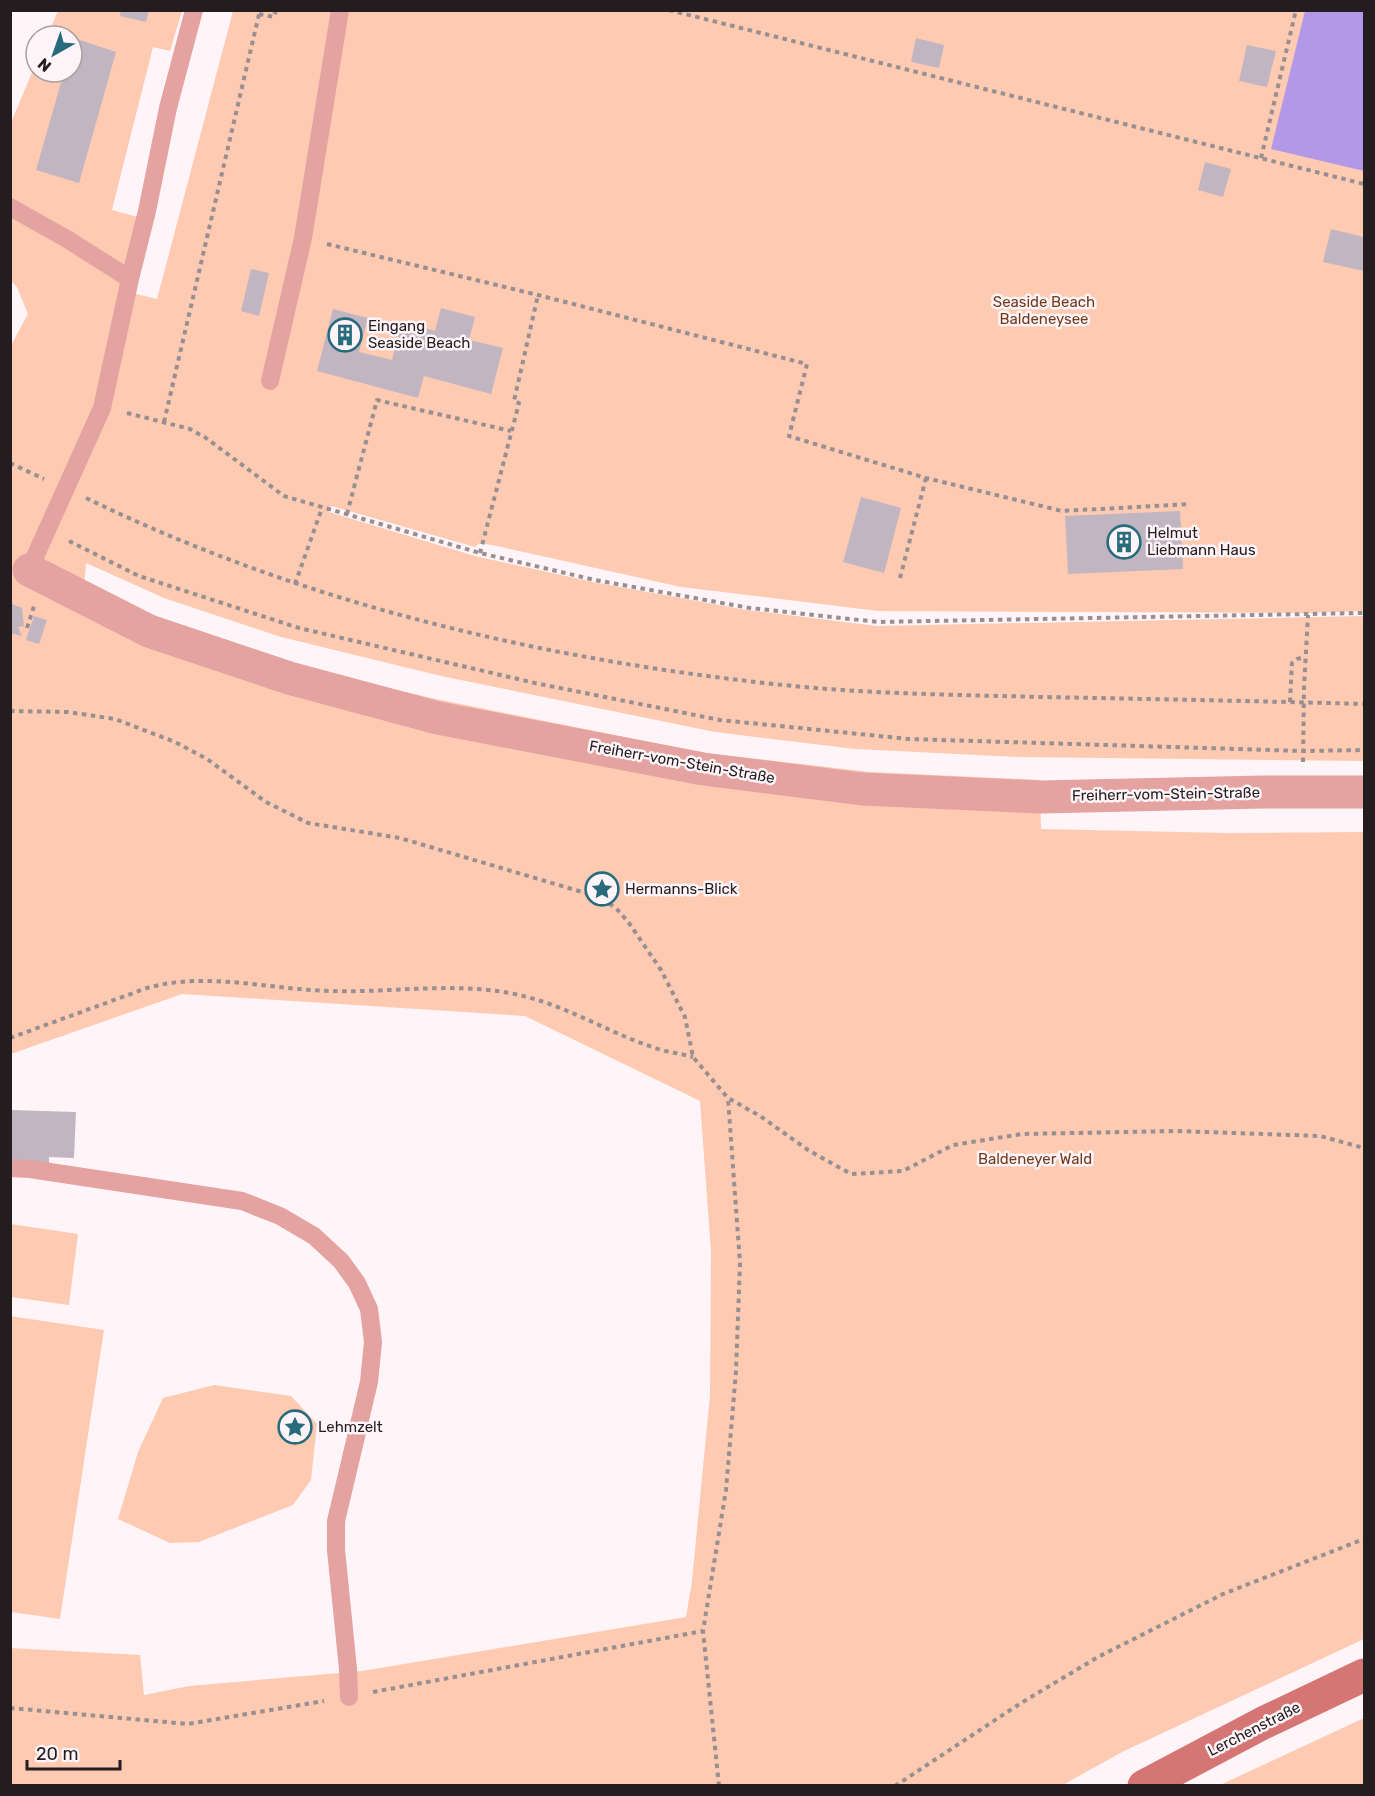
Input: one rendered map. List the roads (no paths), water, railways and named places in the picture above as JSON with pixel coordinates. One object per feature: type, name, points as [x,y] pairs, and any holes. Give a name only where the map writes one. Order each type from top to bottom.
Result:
[{"type":"main road","name":"Lerchenstraße","points":[[1144,1785],[1263,1723],[1365,1675]]},
{"type":"street","name":"Freiherr-vom-Stein-Straße","points":[[29,570],[150,631],[289,678],[438,718],[703,769],[862,789],[1041,797],[1365,792]]},
{"type":"lane","points":[[29,570],[102,408],[168,108],[194,10]]},
{"type":"lane","points":[[270,381],[303,238],[340,10]]},
{"type":"lane","points":[[10,207],[68,239],[130,279]]},
{"type":"lane","points":[[10,1168],[30,1169],[242,1201],[280,1216],[314,1236],[341,1261],[357,1283],[369,1309],[373,1342],[369,1382],[336,1521],[336,1550],[349,1696]]},
{"type":"place","name":"Eingang Seaside Beach","points":[[345,335]]},
{"type":"place","name":"Helmut Liebmann Haus","points":[[1124,542]]},
{"type":"place","name":"Hermanns-Blick","points":[[602,889]]},
{"type":"place","name":"Lehmzelt","points":[[295,1427]]},
{"type":"park label","name":"Seaside Beach Baldeneysee","points":[[1044,310]]},
{"type":"park label","name":"Baldeneyer Wald","points":[[1035,1159]]}]
